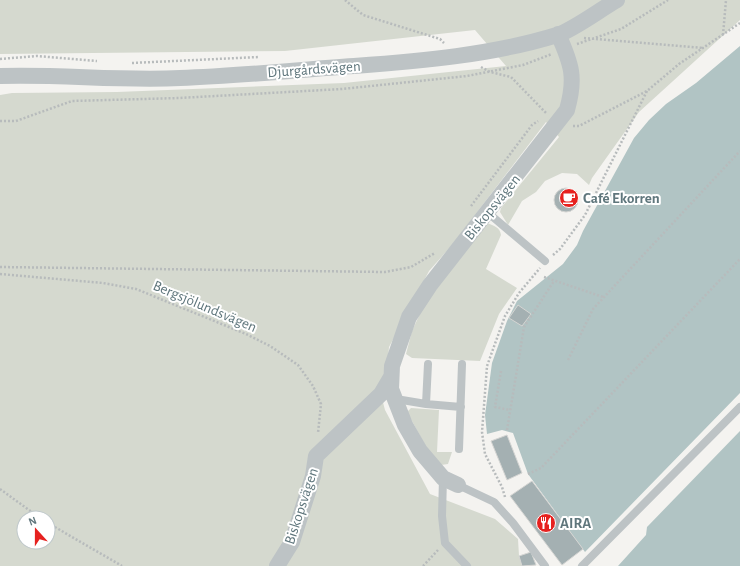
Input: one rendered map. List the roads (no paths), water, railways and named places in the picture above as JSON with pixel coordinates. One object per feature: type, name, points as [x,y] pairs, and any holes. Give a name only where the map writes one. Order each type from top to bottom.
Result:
[{"type":"street","name":"Djurgårdsvägen","points":[[0,76],[47,74],[110,78],[180,78],[362,65],[448,57],[503,48],[562,42],[617,0]]},
{"type":"street","name":"Biskopsvägen","points":[[458,485],[443,478],[420,451],[405,425],[391,389],[392,366],[410,317],[430,285],[566,110],[573,82],[572,73],[562,42]]},
{"type":"street","name":"Biskopsvägen","points":[[277,566],[292,542],[313,476],[316,456],[381,394],[391,377]]},
{"type":"lane","points":[[487,212],[545,261]]},
{"type":"lane","points":[[426,404],[428,364]]},
{"type":"lane","points":[[459,449],[462,364]]},
{"type":"lane","points":[[396,399],[426,404],[460,407]]},
{"type":"lane","points":[[582,566],[740,406]]},
{"type":"lane","points":[[443,478],[442,516],[445,543],[467,566]]},
{"type":"lane","points":[[458,485],[494,502],[513,523],[545,566]]},
{"type":"place","name":"Café Ekorren","points":[[569,198]]},
{"type":"place","name":"AIRA","points":[[546,523]]}]
